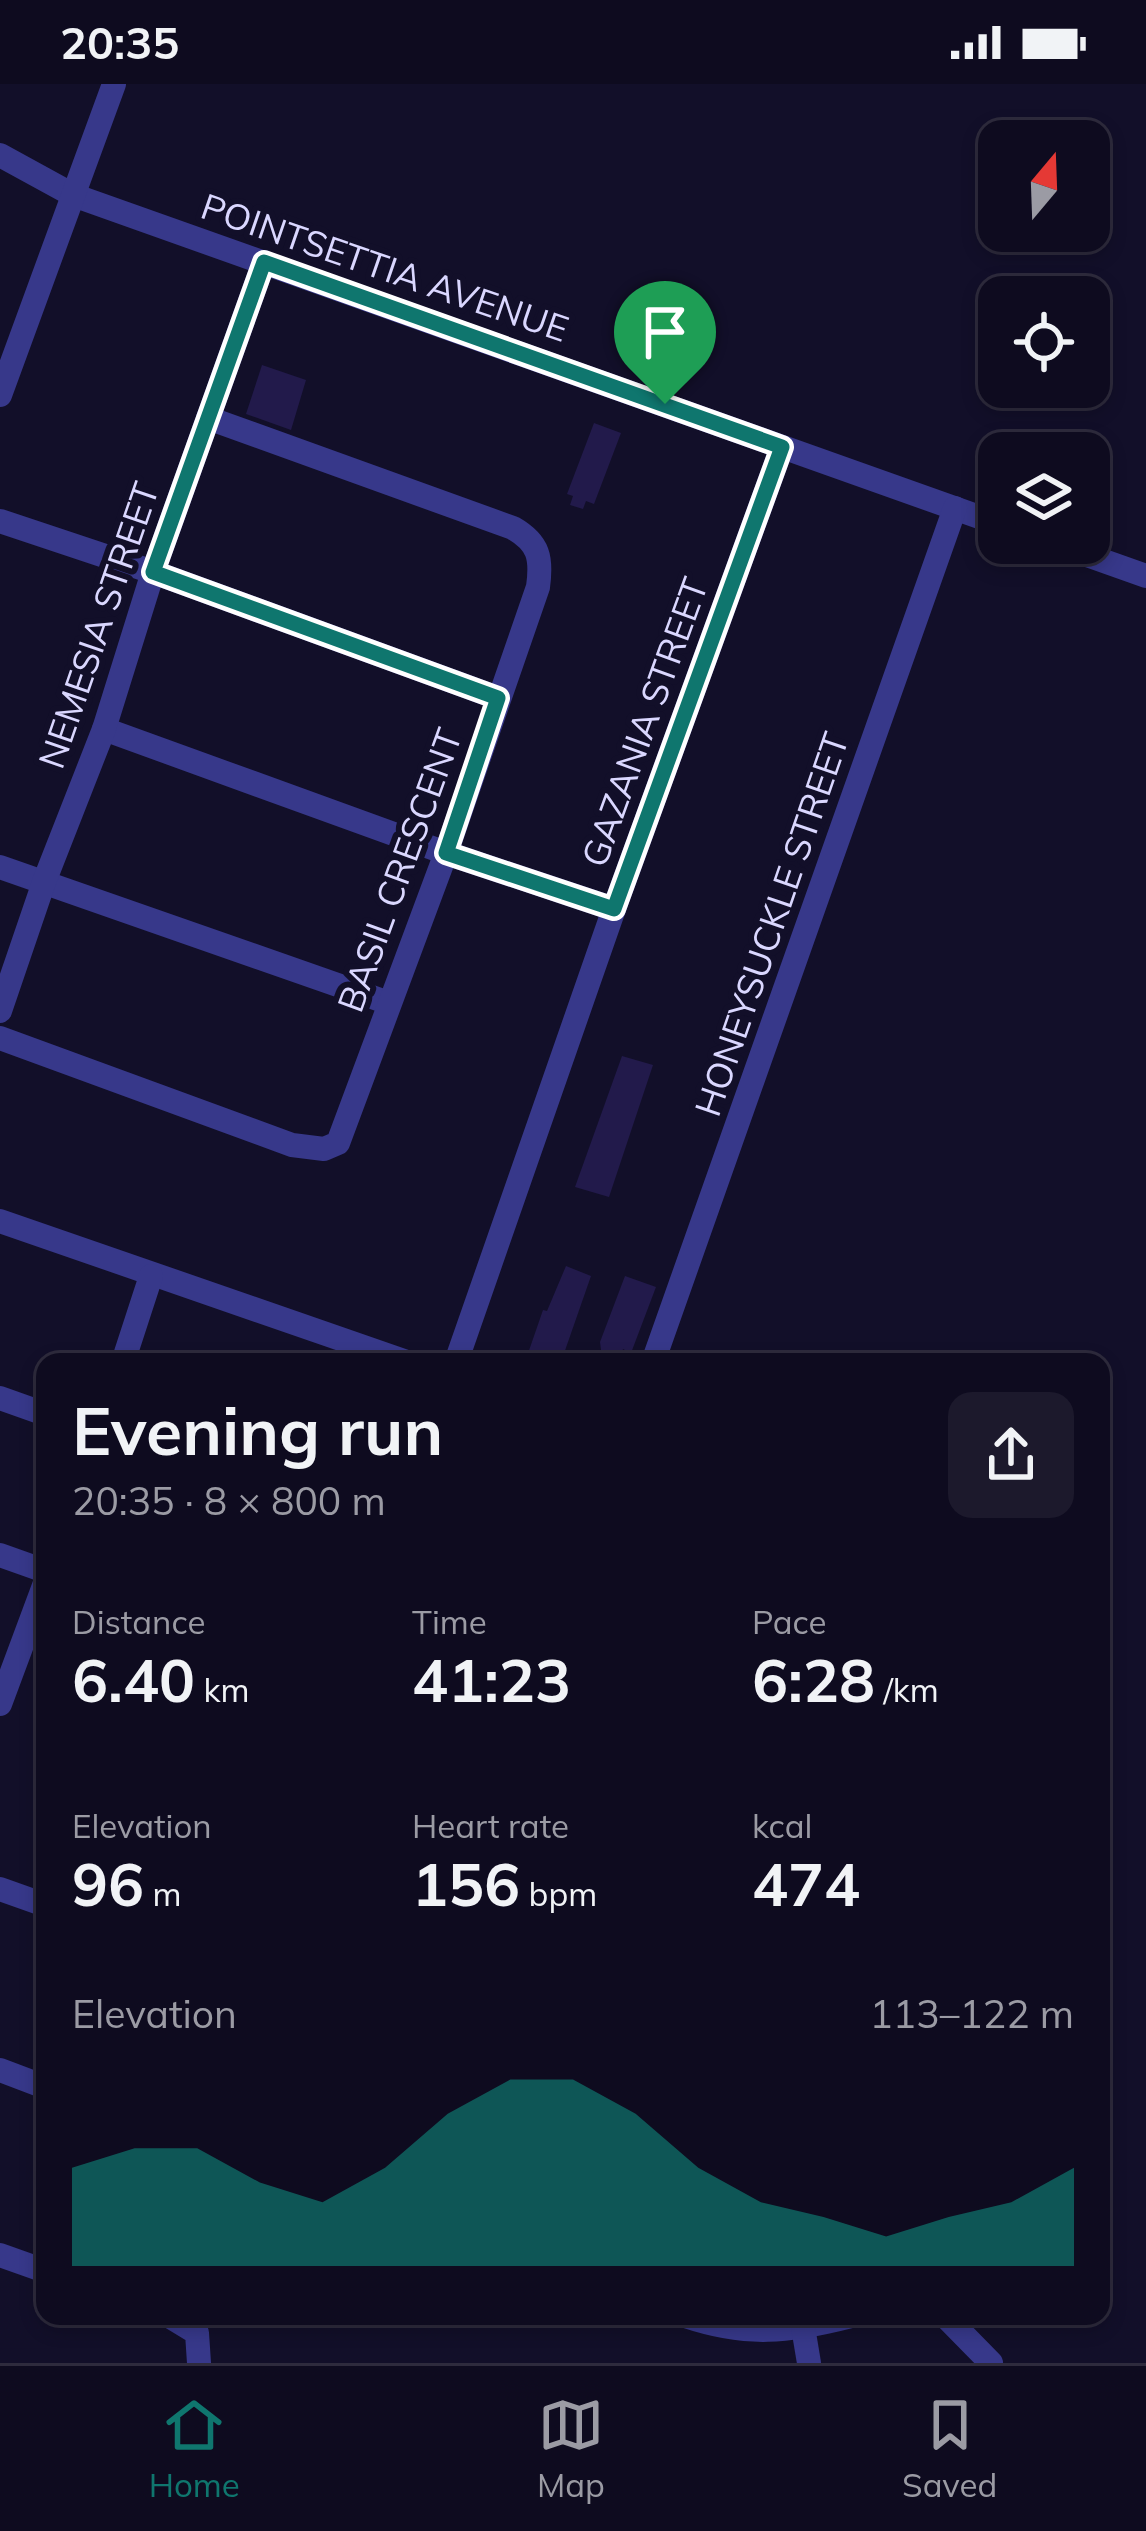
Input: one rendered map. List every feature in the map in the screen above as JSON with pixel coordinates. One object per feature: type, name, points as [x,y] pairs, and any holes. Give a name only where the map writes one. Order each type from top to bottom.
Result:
[{"type":"street","points":[[0,395],[114,84]]},
{"type":"street","name":"POINTSETTIA AVENUE","points":[[0,155],[73,194],[978,516]]},
{"type":"street","name":"NEMESIA STREET","points":[[0,1012],[104,729],[153,572],[264,262]]},
{"type":"street","name":"BASIL CRESCENT","points":[[0,1038],[292,1145],[324,1149],[338,1143],[538,587],[541,568],[533,541],[513,528],[208,418]]},
{"type":"street","name":"GAZANIA STREET","points":[[459,1353],[782,447]]},
{"type":"street","name":"HONEYSUCKLE STREET","points":[[656,1353],[955,508]]},
{"type":"street","points":[[0,521],[498,698]]},
{"type":"street","points":[[1110,563],[1146,576]]},
{"type":"street","points":[[104,729],[614,909]]},
{"type":"street","points":[[0,867],[389,1003]]},
{"type":"street","points":[[0,1221],[380,1353]]},
{"type":"street","points":[[126,1353],[151,1276]]},
{"type":"street","points":[[0,1398],[36,1411]]},
{"type":"street","points":[[0,1555],[36,1568]]},
{"type":"street","points":[[0,1704],[36,1606]]},
{"type":"street","points":[[0,1889],[36,1902]]},
{"type":"street","points":[[0,2071],[36,2083]]},
{"type":"street","points":[[0,2255],[36,2268]]},
{"type":"street","points":[[184,2325],[197,2333],[199,2363]]},
{"type":"street","points":[[722,2325],[750,2332],[812,2325]]},
{"type":"street","points":[[954,2325],[992,2363]]},
{"type":"street","points":[[803,2327],[809,2363]]},
{"type":"building","points":[[262,365],[306,380],[291,430],[246,414]]},
{"type":"building","points":[[594,423],[621,433],[594,504],[586,501],[583,509],[570,505],[573,496],[567,494]]},
{"type":"building","points":[[622,1056],[653,1065],[609,1197],[575,1187]]},
{"type":"building","points":[[566,1266],[591,1276],[564,1353],[528,1353],[543,1310],[547,1311]]},
{"type":"building","points":[[625,1276],[656,1287],[631,1353],[601,1350]]},
{"type":"route","points":[[264,262],[665,404],[782,447],[614,909],[446,853],[498,698],[153,572],[264,262]]}]
